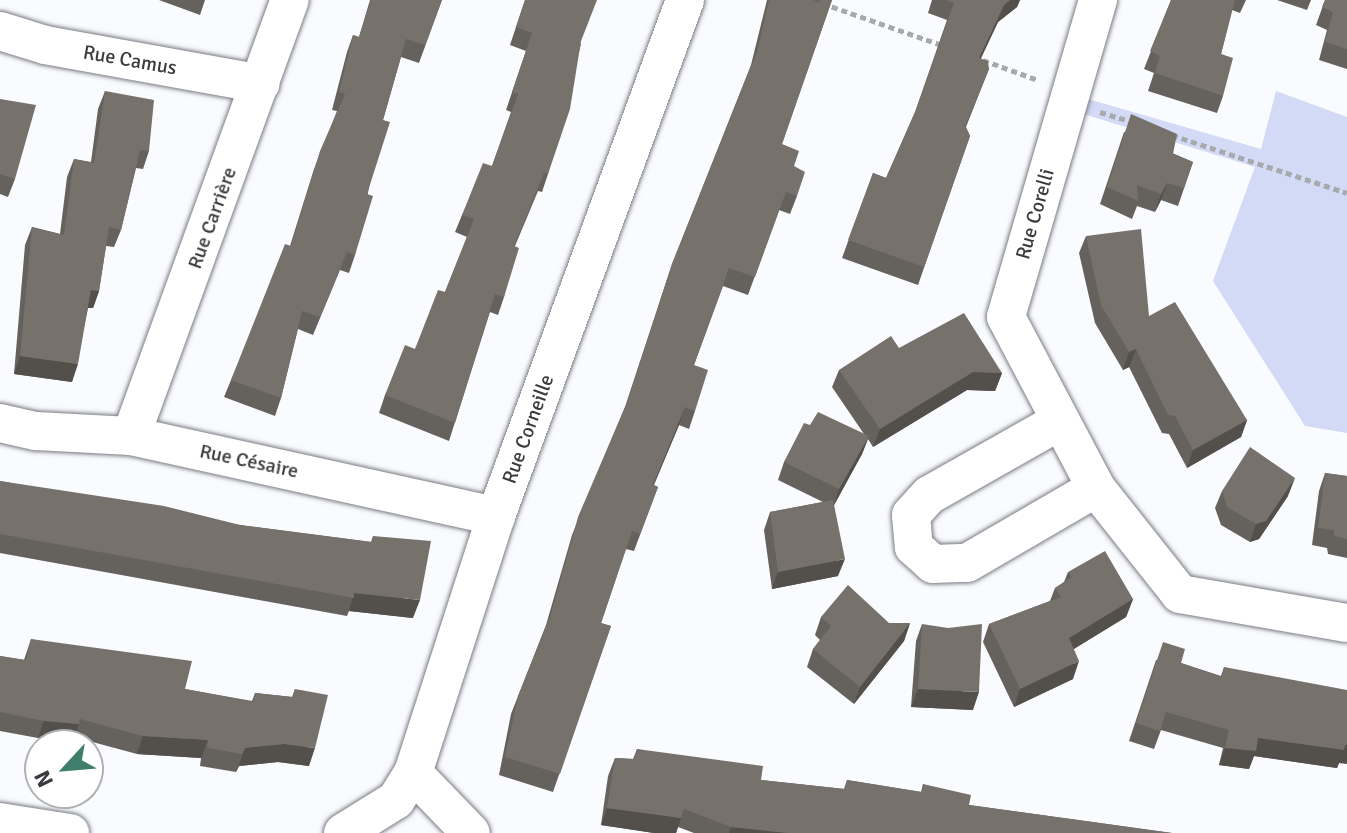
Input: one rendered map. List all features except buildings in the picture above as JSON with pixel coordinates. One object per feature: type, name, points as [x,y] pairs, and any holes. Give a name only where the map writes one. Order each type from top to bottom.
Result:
[{"type":"street","name":"Rue Carrière","points":[[131,436],[290,0]]},
{"type":"street","name":"Rue Corneille","points":[[343,833],[396,800],[413,773],[496,516],[685,0]]},
{"type":"street","name":"Rue Corelli","points":[[1098,0],[1006,317],[1096,488],[1180,594],[1347,623]]},
{"type":"street","name":"Rue Camus","points":[[0,31],[45,45],[261,84]]},
{"type":"street","points":[[1060,421],[929,495],[911,515],[914,547],[933,564],[967,563],[1096,488]]},
{"type":"street","name":"Rue Césaire","points":[[0,423],[36,431],[131,436],[496,516]]},
{"type":"street","points":[[413,773],[471,833]]},
{"type":"street","points":[[0,822],[70,833]]},
{"type":"path","points":[[813,0],[956,51]]},
{"type":"path","points":[[970,56],[1071,91],[1076,104],[1148,127]]},
{"type":"path","points":[[1163,132],[1347,193]]},
{"type":"shaded area","points":[[1276,91],[1347,117],[1347,433],[1305,426],[1213,281],[1255,167],[1077,112],[1081,97],[1261,149]]}]
